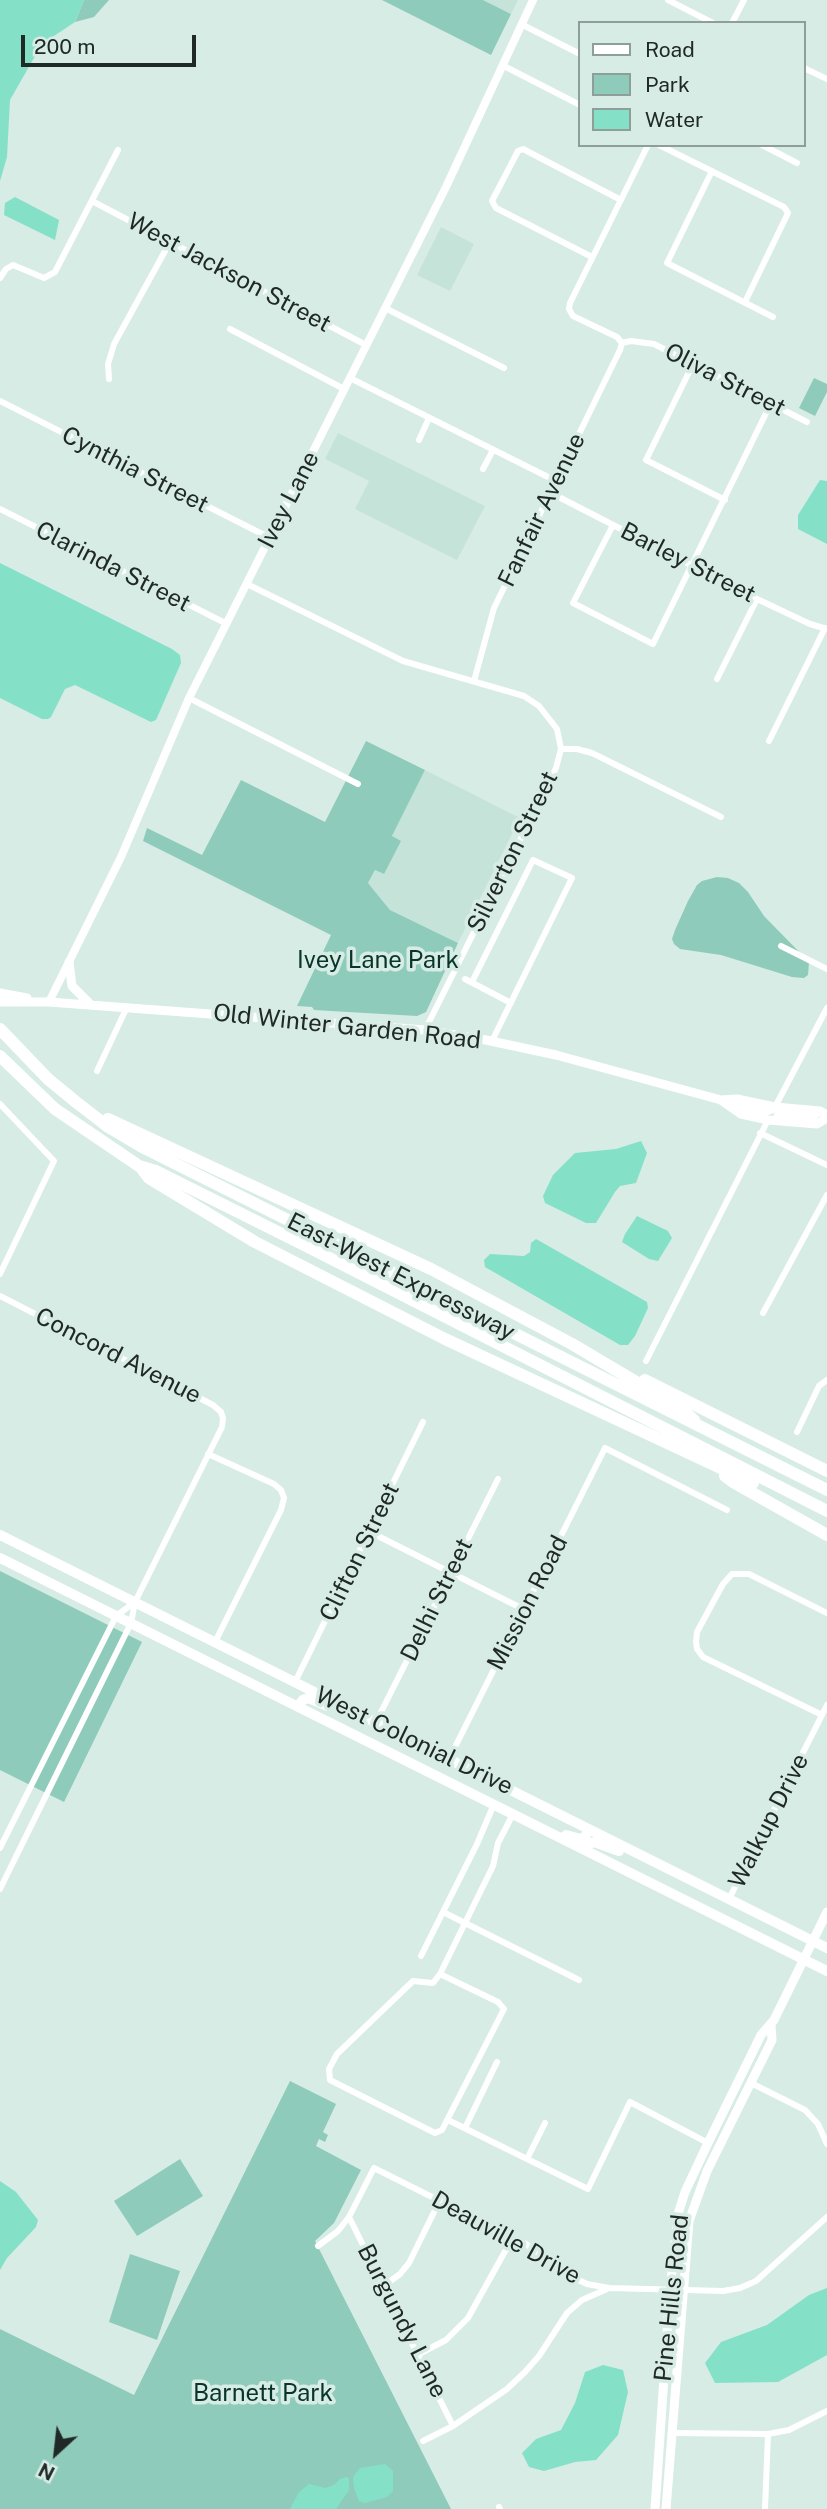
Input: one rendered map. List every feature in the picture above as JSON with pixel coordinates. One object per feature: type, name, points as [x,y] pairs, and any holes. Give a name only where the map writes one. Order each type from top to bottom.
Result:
[{"type":"highway","name":"East-West Expressway","points":[[0,1029],[48,1079],[107,1126],[157,1154],[827,1490]]},
{"type":"highway","name":"East-West Expressway","points":[[0,1056],[55,1109],[139,1166],[156,1171],[827,1511]]},
{"type":"highway","points":[[94,1114],[113,1120],[431,1269],[616,1369],[652,1383],[827,1471]]},
{"type":"highway","points":[[139,1166],[149,1178],[255,1242],[445,1339],[714,1466],[784,1495],[802,1499]]},
{"type":"highway","points":[[616,1369],[624,1377],[680,1408],[700,1425]]},
{"type":"highway","points":[[714,1466],[733,1482],[827,1535]]},
{"type":"highway","name":"West Colonial Drive","points":[[0,1535],[827,1948]]},
{"type":"highway","points":[[3,1560],[15,1542]]},
{"type":"highway","name":"West Colonial Drive","points":[[3,1560],[827,1971]]},
{"type":"highway","points":[[243,1679],[252,1678],[283,1692],[291,1689],[295,1682]]},
{"type":"highway","points":[[298,1706],[308,1698],[329,1706],[340,1705]]},
{"type":"highway","points":[[395,1755],[403,1753],[440,1769],[445,1767],[449,1759]]},
{"type":"highway","points":[[538,1826],[550,1826],[570,1837],[581,1839],[585,1838],[589,1829]]},
{"type":"highway","points":[[586,1850],[589,1844],[594,1842],[632,1858],[645,1857]]},
{"type":"main road","points":[[69,962],[72,986],[90,1004]]},
{"type":"main road","name":"Old Winter Garden Road","points":[[0,993],[49,1002]]},
{"type":"main road","name":"Old Winter Garden Road","points":[[0,1002],[90,1004],[425,1030],[556,1055],[724,1103],[741,1114],[768,1120]]},
{"type":"main road","name":"Old Winter Garden Road","points":[[724,1103],[737,1099],[825,1115]]},
{"type":"main road","points":[[768,1120],[778,1115],[825,1115]]},
{"type":"main road","name":"Pine Hills Road","points":[[655,2509],[678,2214],[685,2192],[761,2035],[771,2025],[827,1912]]},
{"type":"main road","name":"Pine Hills Road","points":[[666,2509],[685,2243],[696,2197],[772,2040],[771,2025]]},
{"type":"main road","points":[[751,2082],[750,2073],[757,2055],[757,2045]]},
{"type":"street","name":"Ivey Lane","points":[[49,1002],[121,858],[188,698],[446,187],[533,0]]},
{"type":"street","points":[[668,0],[709,21]]},
{"type":"street","points":[[733,21],[744,0]]},
{"type":"street","points":[[520,24],[578,53]]},
{"type":"street","points":[[502,65],[578,104]]},
{"type":"street","points":[[806,69],[827,79]]},
{"type":"street","points":[[621,200],[523,149],[518,150],[492,201],[496,208],[592,257],[621,200],[647,147]]},
{"type":"street","points":[[663,147],[784,207],[788,213],[745,302]]},
{"type":"street","points":[[766,147],[797,163]]},
{"type":"street","points":[[0,278],[6,269],[13,265],[44,278],[55,272],[118,150]]},
{"type":"street","points":[[712,172],[667,263],[773,317]]},
{"type":"street","name":"West Jackson Street","points":[[92,201],[366,345]]},
{"type":"street","points":[[109,379],[108,364],[114,344],[170,242]]},
{"type":"street","name":"Oliva Street","points":[[592,257],[569,309],[573,316],[617,337],[622,343],[631,341],[654,344],[807,422]]},
{"type":"street","points":[[385,308],[504,368]]},
{"type":"street","points":[[230,329],[344,389]]},
{"type":"street","name":"Fanfair Avenue","points":[[474,681],[494,608],[622,343]]},
{"type":"street","points":[[693,364],[646,460],[725,500]]},
{"type":"street","points":[[350,378],[556,481]]},
{"type":"street","name":"Cynthia Street","points":[[0,401],[270,538]]},
{"type":"street","points":[[613,525],[573,603],[653,644],[771,402]]},
{"type":"street","points":[[419,440],[429,418]]},
{"type":"street","points":[[484,469],[493,450]]},
{"type":"street","name":"Barley Street","points":[[551,493],[757,599],[826,629]]},
{"type":"street","name":"Clarinda Street","points":[[0,509],[227,624]]},
{"type":"street","points":[[247,583],[403,661],[524,696],[539,706],[557,729],[561,749],[592,753],[721,817]]},
{"type":"street","points":[[717,678],[757,599]]},
{"type":"street","points":[[769,741],[826,629]]},
{"type":"street","points":[[188,698],[358,784]]},
{"type":"street","name":"Silverton Street","points":[[425,1030],[556,768],[561,749]]},
{"type":"street","points":[[492,1041],[511,1003],[572,878],[533,860],[469,981],[511,1003]]},
{"type":"street","points":[[781,946],[827,969]]},
{"type":"street","points":[[97,1071],[127,1007]]},
{"type":"street","points":[[775,1107],[827,1007]]},
{"type":"street","points":[[0,1104],[54,1161],[0,1274]]},
{"type":"street","points":[[646,1361],[768,1120]]},
{"type":"street","points":[[760,1133],[827,1165]]},
{"type":"street","points":[[763,1313],[827,1195]]},
{"type":"street","name":"Concord Avenue","points":[[0,1296],[213,1405],[221,1412],[222,1427],[208,1454]]},
{"type":"street","points":[[797,1432],[819,1386],[826,1380]]},
{"type":"street","name":"Clifton Street","points":[[295,1682],[424,1422]]},
{"type":"street","name":"Mission Road","points":[[449,1759],[605,1448],[727,1510]]},
{"type":"street","points":[[0,1889],[131,1623],[135,1602],[208,1454],[274,1484],[281,1490],[284,1499],[215,1642]]},
{"type":"street","name":"Delhi Street","points":[[376,1722],[498,1479]]},
{"type":"street","points":[[370,1532],[524,1611]]},
{"type":"street","points":[[822,1715],[703,1657],[697,1649],[697,1632],[723,1584],[732,1574],[749,1574],[827,1613]]},
{"type":"street","points":[[0,1848],[116,1616],[135,1602]]},
{"type":"street","name":"Walkup Drive","points":[[729,1899],[827,1705]]},
{"type":"street","points":[[421,1956],[494,1804]]},
{"type":"street","points":[[440,1974],[498,2003],[504,2009],[442,2130],[435,2133],[330,2080],[329,2069],[337,2054],[413,1980],[433,1983],[440,1974],[493,1866],[498,1843],[513,1814]]},
{"type":"street","points":[[443,1912],[579,1980]]},
{"type":"street","points":[[464,2128],[497,2062]]},
{"type":"street","points":[[751,2082],[805,2110],[818,2124],[827,2144]]},
{"type":"street","points":[[447,2120],[588,2189],[630,2102],[708,2143]]},
{"type":"street","points":[[527,2159],[545,2123]]},
{"type":"street","name":"Deauville Drive","points":[[349,2217],[374,2168],[513,2237],[568,2275],[587,2284],[609,2288],[723,2291],[756,2281],[827,2217]]},
{"type":"street","points":[[385,2285],[409,2263],[440,2200]]},
{"type":"street","points":[[318,2246],[338,2231],[349,2217]]},
{"type":"street","name":"Burgundy Lane","points":[[349,2217],[453,2426]]},
{"type":"street","points":[[419,2354],[446,2340],[468,2318],[513,2237]]},
{"type":"street","points":[[423,2441],[487,2404],[525,2372],[567,2312],[582,2300],[609,2288]]},
{"type":"street","points":[[672,2433],[768,2434],[789,2430],[827,2411]]},
{"type":"street","points":[[765,2509],[768,2434]]},
{"type":"shaded area","points":[[483,0],[518,0],[511,14]]},
{"type":"shaded area","points":[[441,227],[474,244],[450,291],[417,275]]},
{"type":"shaded area","points":[[338,433],[485,506],[457,560],[355,509],[369,481],[325,459]]},
{"type":"shaded area","points":[[425,770],[520,818],[458,943],[390,910],[368,883],[375,870],[383,874],[392,836]]},
{"type":"green space","points":[[84,0],[109,0],[94,17],[75,22]]},
{"type":"green space","points":[[382,0],[483,0],[511,14],[491,55]]},
{"type":"green space","points":[[814,378],[827,384],[827,392],[815,416],[799,408]]},
{"type":"green space","name":"Ivey Lane Park","points":[[366,741],[425,770],[392,836],[401,841],[384,874],[375,870],[368,883],[390,910],[458,943],[426,1012],[417,1016],[314,1010],[312,1007],[297,1006],[331,935],[143,841],[147,828],[202,855],[241,780],[325,822]]},
{"type":"green space","points":[[717,877],[739,883],[748,892],[764,916],[809,962],[808,975],[804,978],[792,977],[721,955],[680,949],[674,944],[672,939],[675,930],[697,885]]},
{"type":"green space","points":[[0,1571],[142,1642],[64,1802],[0,1770]]},
{"type":"green space","name":"Barnett Park","points":[[290,2081],[336,2104],[323,2132],[328,2135],[325,2142],[319,2139],[316,2146],[361,2170],[334,2223],[315,2241],[451,2509],[0,2509],[0,2329],[134,2395]]},
{"type":"green space","points":[[180,2159],[203,2196],[137,2236],[114,2201]]},
{"type":"green space","points":[[130,2254],[180,2271],[157,2340],[109,2322]]},
{"type":"water","points":[[0,0],[84,0],[75,22],[42,44],[10,100],[7,157],[0,181]]},
{"type":"water","points":[[15,197],[59,220],[55,240],[4,215],[5,203]]},
{"type":"water","points":[[820,480],[827,481],[827,544],[798,529],[798,515]]},
{"type":"water","points":[[0,563],[180,655],[181,663],[156,720],[151,722],[75,685],[65,689],[48,719],[42,719],[0,698]]},
{"type":"water","points":[[641,1141],[647,1153],[636,1183],[620,1186],[596,1223],[586,1223],[545,1203],[543,1196],[553,1175],[575,1153],[616,1149]]},
{"type":"water","points":[[637,1216],[668,1231],[672,1238],[658,1261],[649,1259],[622,1242]]},
{"type":"water","points":[[536,1239],[647,1302],[648,1308],[628,1345],[620,1345],[485,1267],[484,1260],[490,1254],[524,1256],[530,1252],[531,1243]]},
{"type":"water","points":[[0,2181],[16,2192],[38,2220],[36,2227],[7,2258],[0,2270]]},
{"type":"water","points":[[827,2288],[827,2355],[778,2382],[715,2383],[705,2363],[721,2342],[767,2325],[809,2295]]},
{"type":"water","points":[[603,2365],[623,2370],[628,2392],[618,2435],[596,2460],[575,2462],[544,2471],[529,2467],[522,2453],[536,2439],[561,2430],[575,2403],[585,2372]]},
{"type":"water","points":[[385,2464],[393,2471],[393,2491],[387,2497],[365,2503],[359,2501],[353,2477],[360,2468]]},
{"type":"water","points":[[349,2478],[349,2490],[336,2509],[290,2509],[299,2492],[309,2484],[325,2488]]}]
